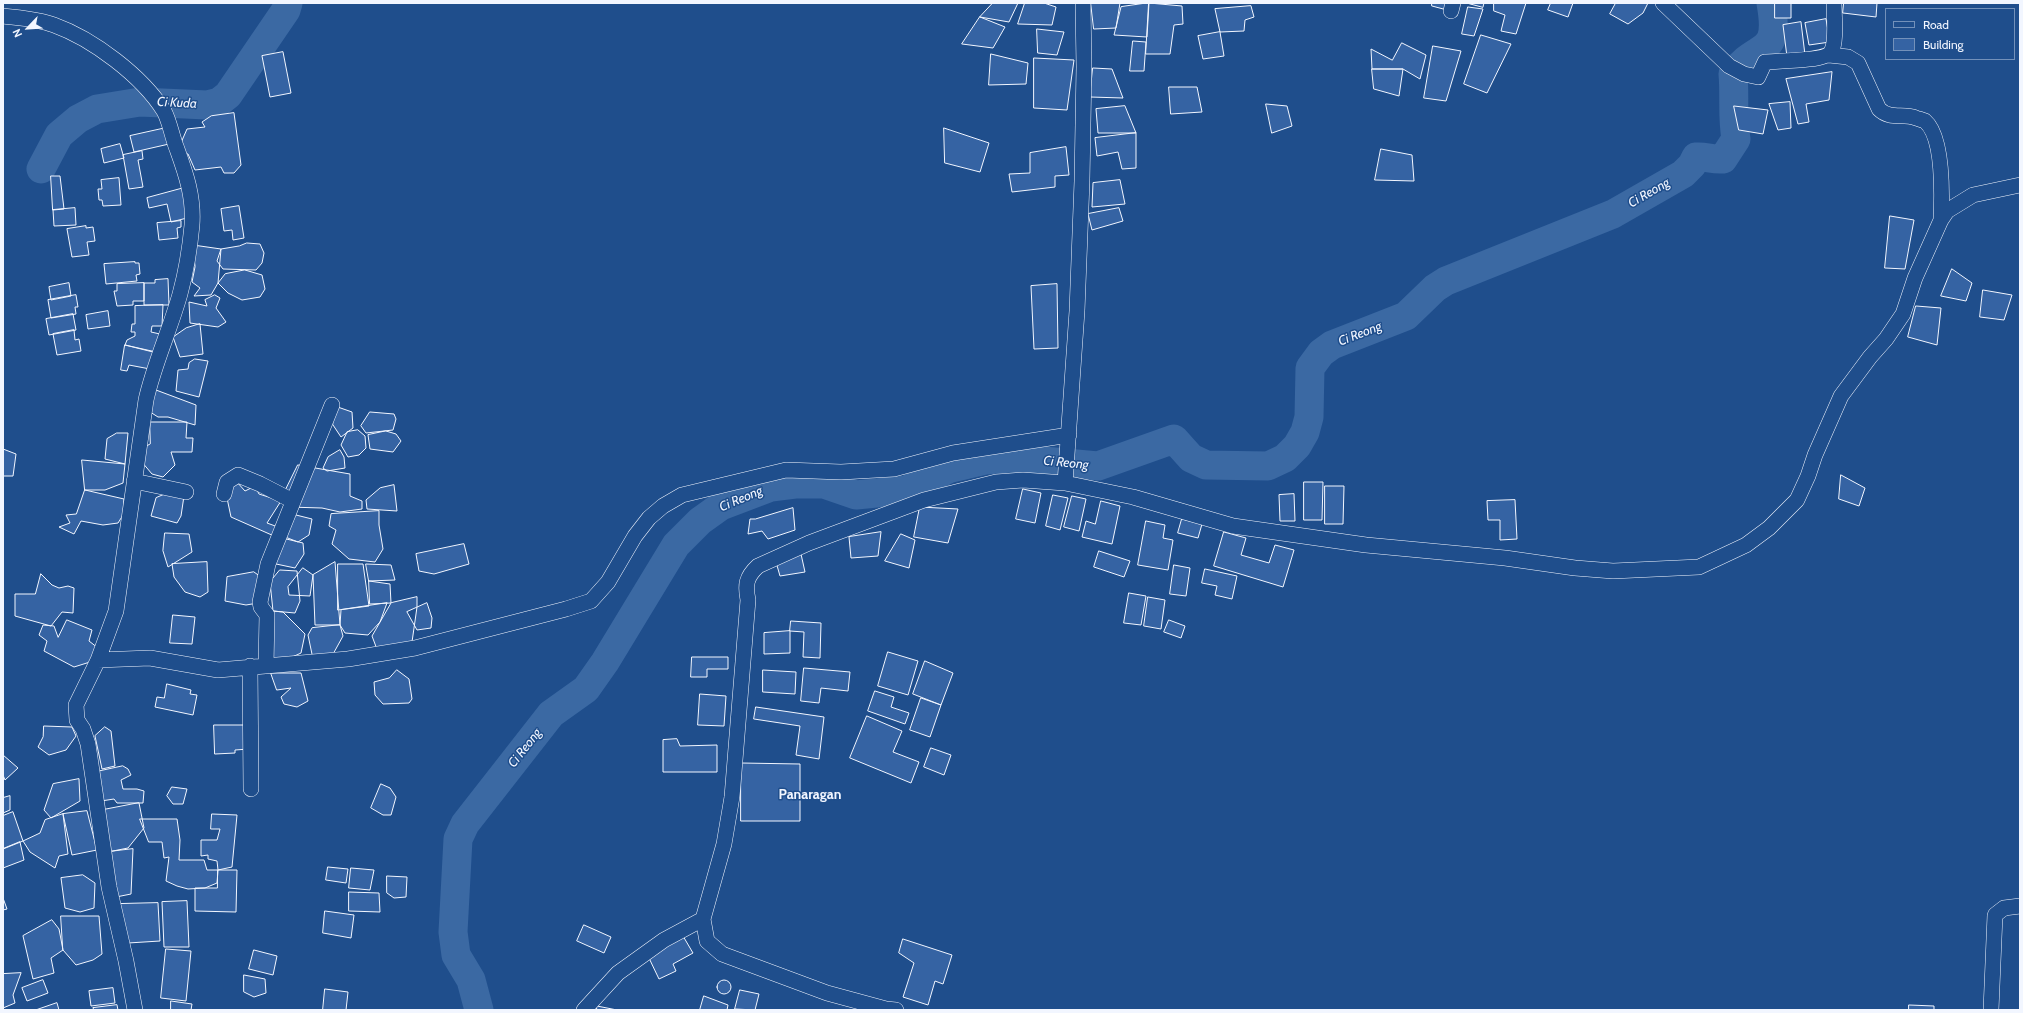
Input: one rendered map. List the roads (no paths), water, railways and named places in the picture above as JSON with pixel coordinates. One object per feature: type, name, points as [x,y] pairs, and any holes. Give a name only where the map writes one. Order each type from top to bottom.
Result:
[{"type":"street","points":[[1663,3],[1729,66],[1744,74],[1758,77],[1765,62],[1820,58],[1829,55],[1848,57],[1858,62],[1879,109],[1884,114],[1912,116],[1925,121],[1932,132],[1938,150],[1942,186],[1941,220]]},
{"type":"street","points":[[1829,55],[1832,51],[1834,42],[1834,3]]},
{"type":"street","points":[[1066,476],[1077,311],[1082,181],[1084,67],[1079,4]]},
{"type":"street","points":[[3,16],[26,18],[54,25],[90,43],[125,68],[148,90],[165,113],[188,179],[192,209],[192,226],[180,294],[150,381],[142,424],[116,611],[98,660],[76,705],[77,720],[83,729],[90,752],[109,887],[126,961],[135,1010]]},
{"type":"street","points":[[896,1010],[886,1009],[827,993],[722,954],[707,941],[703,919],[724,844],[732,797],[748,600],[745,584],[751,572],[758,566],[808,543],[924,500],[996,482],[1066,476],[1233,526],[1366,545],[1504,558],[1575,568],[1613,571],[1699,567],[1746,545],[1769,528],[1797,500],[1808,476],[1814,455],[1841,396],[1870,357],[1886,339],[1903,314],[1915,278],[1941,220],[1947,211],[1973,195],[2020,185]]},
{"type":"street","points":[[266,665],[267,615],[260,602],[268,564],[332,405]]},
{"type":"street","points":[[98,660],[150,658],[218,670],[250,666],[348,659],[395,652],[591,601],[600,593],[608,582],[635,536],[649,518],[662,506],[682,495],[786,470],[841,472],[894,470],[953,453],[1069,439]]},
{"type":"street","points":[[224,494],[227,482],[238,475],[260,484],[293,501]]},
{"type":"street","points":[[134,481],[186,492]]},
{"type":"street","points":[[250,666],[251,789]]},
{"type":"street","points":[[1991,1010],[1995,915],[2004,908],[2020,906]]},
{"type":"street","points":[[584,1010],[618,973],[664,940],[703,919]]},
{"type":"waterway","name":"Ci Kuda","points":[[41,169],[59,135],[78,119],[97,109],[140,102],[207,105],[219,102],[228,95],[286,10],[288,3]]},
{"type":"waterway","name":"Ci Reong","points":[[479,1010],[471,980],[456,955],[453,932],[458,839],[465,824],[551,714],[586,689],[605,662],[676,545],[700,521],[721,506],[771,487],[795,484],[824,484],[856,495],[907,490],[948,469],[986,460],[1011,458],[1098,466],[1174,439],[1191,458],[1206,465],[1268,466],[1285,458],[1297,446],[1305,432],[1309,417],[1310,368],[1321,353],[1332,345],[1406,316],[1435,288],[1446,281],[1613,214],[1683,174],[1692,165],[1696,157],[1723,159],[1736,139],[1734,123],[1733,74],[1750,57],[1770,42],[1773,33],[1771,3]]},
{"type":"district","name":"Panaragan","points":[[810,795]]}]
